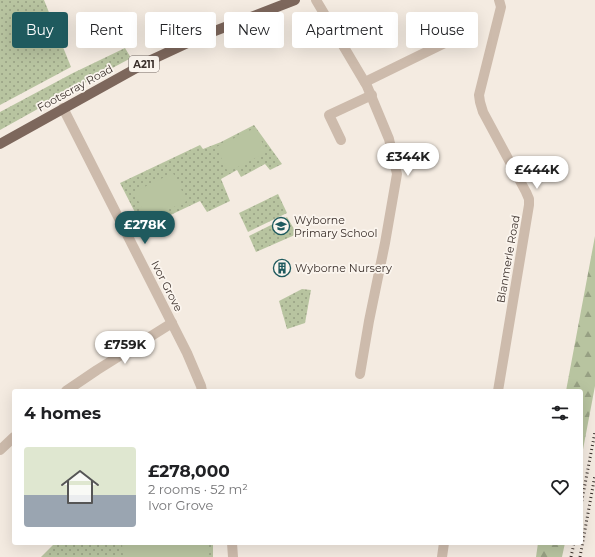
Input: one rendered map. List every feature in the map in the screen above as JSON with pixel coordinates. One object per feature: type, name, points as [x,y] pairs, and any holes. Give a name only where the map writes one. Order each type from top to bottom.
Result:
[{"type":"main road","name":"Footscray Road","points":[[0,144],[137,67],[200,37],[295,0]]},
{"type":"street","points":[[316,0],[372,95],[389,139],[397,174],[360,374]]},
{"type":"street","name":"Blanmerle Road","points":[[498,389],[529,205],[529,199],[526,192],[483,112],[480,102],[479,95],[501,7],[499,0]]},
{"type":"street","points":[[365,82],[435,48]]},
{"type":"street","points":[[341,140],[329,115],[372,95]]},
{"type":"street","name":"Ivor Grove","points":[[63,108],[187,353],[202,389]]},
{"type":"street","points":[[69,389],[96,370],[172,323]]},
{"type":"street","points":[[0,450],[12,438]]},
{"type":"street","points":[[232,545],[233,557]]},
{"type":"street","points":[[442,557],[444,545]]},
{"type":"green space","points":[[0,0],[44,0],[49,12],[12,12],[12,48],[63,48],[71,67],[0,105]]},
{"type":"green space","points":[[125,48],[131,58],[0,130],[0,112],[73,73]]},
{"type":"green space","points":[[254,125],[282,164],[270,170],[265,164],[241,177],[237,170],[221,179],[230,201],[207,212],[200,201],[143,228],[120,183],[200,145],[203,149],[221,142]]},
{"type":"green space","points":[[255,128],[267,152],[228,172],[216,147]]},
{"type":"green space","points":[[173,173],[187,201],[147,219],[134,192]]},
{"type":"green space","points":[[278,194],[287,213],[248,232],[239,213]]},
{"type":"green space","points":[[287,217],[297,234],[256,252],[249,236]]},
{"type":"green space","points":[[595,236],[595,386],[583,449],[583,389],[566,389]]},
{"type":"green space","points":[[302,289],[311,290],[305,323],[287,329],[279,301]]},
{"type":"green space","points":[[53,545],[213,545],[213,557],[41,557]]},
{"type":"green space","points":[[122,545],[208,545],[209,557],[123,557]]},
{"type":"green space","points":[[538,545],[565,545],[562,557],[536,557]]},
{"type":"railway","points":[[583,495],[595,432]]},
{"type":"railway","points":[[583,541],[595,475]]},
{"type":"railway","points":[[571,557],[574,545]]},
{"type":"railway","points":[[580,557],[582,545]]},
{"type":"place","name":"Wyborne Primary School","points":[[281,226]]},
{"type":"place","name":"Wyborne Nursery","points":[[282,268]]}]
